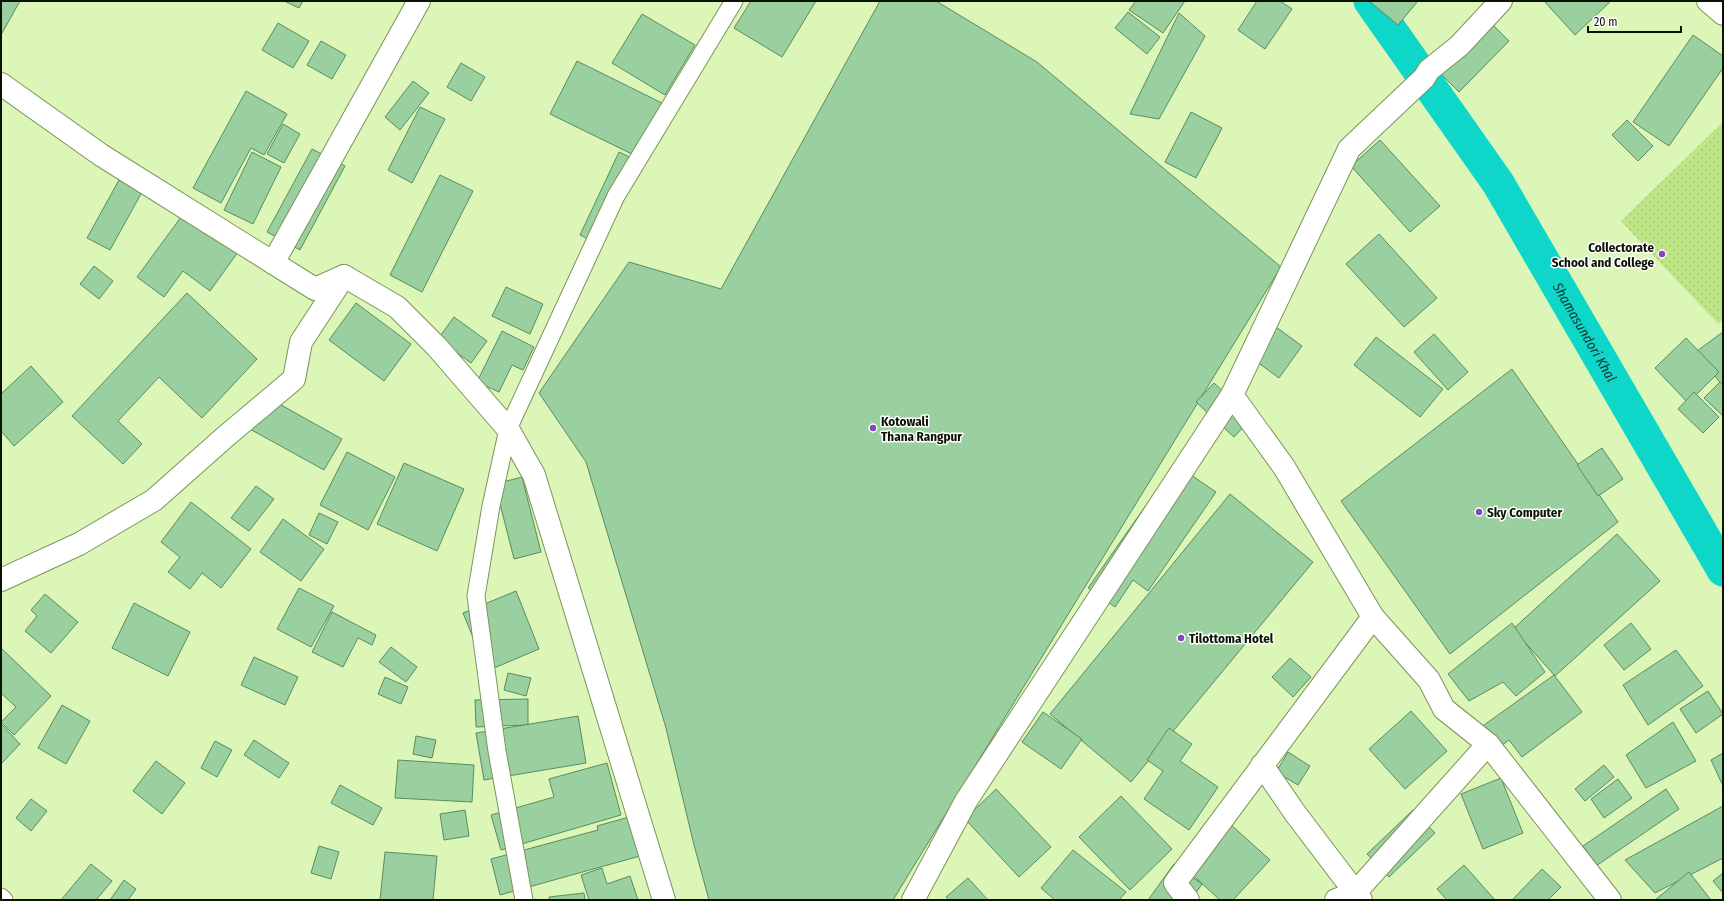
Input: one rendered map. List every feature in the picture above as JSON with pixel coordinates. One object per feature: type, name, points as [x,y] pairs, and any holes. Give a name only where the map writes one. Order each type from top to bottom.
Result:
[{"type":"street","points":[[273,263],[419,1]]},
{"type":"street","points":[[913,900],[966,801],[1232,395],[1349,149],[1424,78],[1429,70],[1459,46],[1501,1]]},
{"type":"street","points":[[1708,1],[1723,14]]},
{"type":"street","points":[[1,84],[101,155],[315,289],[344,276]]},
{"type":"street","points":[[344,276],[397,307],[436,347],[508,429],[534,475],[664,900]]},
{"type":"street","points":[[1,580],[79,544],[154,500],[225,436],[294,379],[301,342],[344,276]]},
{"type":"street","points":[[1232,395],[1284,467],[1372,617],[1429,680],[1444,709],[1488,744],[1610,900]]},
{"type":"street","points":[[1188,900],[1175,883],[1372,617]]},
{"type":"street","points":[[1262,765],[1350,898],[1488,744]]},
{"type":"lane","points":[[524,900],[497,751],[476,596],[491,506],[508,429],[616,196],[734,1]]},
{"type":"lane","points":[[1,897],[4,900]]},
{"type":"green space","points":[[1723,122],[1723,320],[1718,324],[1621,221]]},
{"type":"building","points":[[1,1],[20,1],[1,35]]},
{"type":"building","points":[[303,1],[299,8],[286,2]]},
{"type":"building","points":[[751,1],[816,1],[782,57],[734,28]]},
{"type":"building","name":"Kotowali Thana Rangpur","points":[[880,1],[936,1],[1037,62],[1281,267],[893,900],[709,900],[694,845],[666,728],[586,462],[539,393],[629,262],[721,289]]},
{"type":"building","points":[[1136,1],[1185,1],[1163,33],[1129,10]]},
{"type":"building","points":[[1257,1],[1280,1],[1292,9],[1265,49],[1238,30]]},
{"type":"building","points":[[1369,1],[1418,1],[1398,25]]},
{"type":"building","points":[[1544,1],[1611,1],[1575,35]]},
{"type":"building","points":[[1128,12],[1160,37],[1147,54],[1115,28]]},
{"type":"building","points":[[1179,13],[1205,36],[1159,119],[1130,114]]},
{"type":"building","points":[[642,14],[695,45],[665,95],[612,63]]},
{"type":"building","points":[[1486,18],[1509,41],[1459,92],[1436,69]]},
{"type":"building","points":[[278,23],[309,41],[293,68],[262,50]]},
{"type":"building","points":[[1693,35],[1723,56],[1723,68],[1669,146],[1633,122]]},
{"type":"building","points":[[321,41],[346,55],[332,79],[307,65]]},
{"type":"building","points":[[577,61],[666,105],[640,158],[550,114]]},
{"type":"building","points":[[461,63],[485,77],[471,101],[447,87]]},
{"type":"building","points":[[413,81],[429,93],[400,130],[385,117]]},
{"type":"building","points":[[246,91],[287,114],[264,155],[251,148],[221,203],[193,188]]},
{"type":"building","points":[[420,107],[445,119],[412,183],[388,170]]},
{"type":"building","points":[[1191,112],[1222,128],[1196,178],[1165,162]]},
{"type":"building","points":[[1627,120],[1653,146],[1638,161],[1612,135]]},
{"type":"building","points":[[283,124],[300,134],[284,163],[267,154]]},
{"type":"building","points":[[1380,140],[1440,206],[1410,232],[1351,166]]},
{"type":"building","points":[[312,149],[345,166],[300,250],[267,232]]},
{"type":"building","points":[[252,152],[281,167],[253,224],[224,210]]},
{"type":"building","points":[[619,152],[638,161],[598,244],[580,235]]},
{"type":"building","points":[[440,175],[473,191],[422,292],[390,275]]},
{"type":"building","points":[[119,180],[142,192],[110,250],[87,238]]},
{"type":"building","points":[[184,213],[238,252],[210,291],[183,271],[164,297],[137,277]]},
{"type":"building","points":[[1379,234],[1437,298],[1404,327],[1346,264]]},
{"type":"building","points":[[94,266],[113,281],[99,299],[80,284]]},
{"type":"building","points":[[506,287],[543,304],[530,334],[492,316]]},
{"type":"building","points":[[187,293],[257,359],[202,418],[159,377],[118,421],[142,444],[123,464],[72,416]]},
{"type":"building","points":[[356,303],[411,344],[384,381],[329,340]]},
{"type":"building","points":[[454,317],[487,341],[471,363],[438,339]]},
{"type":"building","points":[[1276,327],[1302,346],[1279,378],[1253,359]]},
{"type":"building","points":[[502,331],[534,347],[523,370],[512,365],[499,392],[477,382]]},
{"type":"building","points":[[1723,332],[1723,387],[1697,351]]},
{"type":"building","points":[[1434,334],[1468,372],[1448,390],[1414,352]]},
{"type":"building","points":[[1376,337],[1443,389],[1420,417],[1354,365]]},
{"type":"building","points":[[1686,338],[1719,372],[1688,403],[1655,368]]},
{"type":"building","points":[[31,366],[63,402],[14,446],[1,431],[1,394]]},
{"type":"building","name":"Sky Computer","points":[[1512,369],[1618,522],[1450,654],[1341,501]]},
{"type":"building","points":[[1720,382],[1723,384],[1723,416],[1704,398]]},
{"type":"building","points":[[1214,383],[1252,418],[1234,437],[1196,402]]},
{"type":"building","points":[[1694,392],[1719,417],[1703,433],[1678,409]]},
{"type":"building","points":[[265,396],[342,439],[324,470],[248,428]]},
{"type":"building","points":[[1602,448],[1623,479],[1598,496],[1577,465]]},
{"type":"building","points":[[347,452],[395,477],[368,530],[320,505]]},
{"type":"building","points":[[404,463],[464,489],[437,551],[377,524]]},
{"type":"building","points":[[1175,464],[1216,492],[1148,591],[1133,580],[1115,607],[1088,588]]},
{"type":"building","points":[[522,477],[541,552],[514,559],[495,484]]},
{"type":"building","points":[[256,486],[274,499],[249,531],[231,518]]},
{"type":"building","name":"Tilottoma Hotel","points":[[1230,494],[1313,562],[1131,782],[1050,714]]},
{"type":"building","points":[[191,502],[251,549],[221,588],[202,573],[190,589],[168,572],[180,557],[161,542]]},
{"type":"building","points":[[319,513],[338,522],[327,544],[309,535]]},
{"type":"building","points":[[283,519],[324,549],[301,581],[260,552]]},
{"type":"building","points":[[1617,534],[1660,581],[1555,676],[1513,629]]},
{"type":"building","points":[[299,588],[334,606],[311,647],[277,629]]},
{"type":"building","points":[[516,591],[539,649],[487,671],[463,613]]},
{"type":"building","points":[[45,594],[78,622],[51,653],[25,631],[37,616],[31,610]]},
{"type":"building","points":[[134,603],[190,632],[168,676],[112,648]]},
{"type":"building","points":[[332,612],[376,635],[372,645],[358,638],[343,667],[312,652]]},
{"type":"building","points":[[1512,623],[1545,672],[1516,696],[1503,682],[1469,701],[1448,674]]},
{"type":"building","points":[[1631,623],[1651,649],[1624,670],[1604,645]]},
{"type":"building","points":[[391,647],[417,667],[406,682],[379,662]]},
{"type":"building","points":[[1,648],[51,696],[14,735],[1,722],[16,707],[1,693]]},
{"type":"building","points":[[1676,650],[1703,686],[1648,725],[1623,685]]},
{"type":"building","points":[[254,657],[298,677],[285,705],[241,685]]},
{"type":"building","points":[[1290,658],[1311,677],[1293,697],[1272,677]]},
{"type":"building","points":[[508,673],[531,678],[526,696],[504,690]]},
{"type":"building","points":[[1554,675],[1582,712],[1522,757],[1509,740],[1486,757],[1470,735]]},
{"type":"building","points":[[385,677],[408,687],[401,704],[378,694]]},
{"type":"building","points":[[1708,691],[1723,714],[1696,733],[1680,709]]},
{"type":"building","points":[[528,699],[528,725],[476,727],[475,700]]},
{"type":"building","points":[[62,705],[90,721],[66,764],[38,748]]},
{"type":"building","points":[[1411,711],[1447,751],[1405,789],[1369,749]]},
{"type":"building","points":[[1043,712],[1082,739],[1061,769],[1022,742]]},
{"type":"building","points":[[578,716],[586,763],[484,780],[476,733]]},
{"type":"building","points":[[1673,722],[1696,761],[1646,788],[1626,755]]},
{"type":"building","points":[[2,725],[20,744],[1,764],[1,726]]},
{"type":"building","points":[[1169,728],[1192,744],[1180,761],[1218,787],[1189,830],[1144,799],[1163,771],[1147,760]]},
{"type":"building","points":[[416,736],[436,740],[432,758],[413,754]]},
{"type":"building","points":[[254,740],[289,763],[279,778],[244,755]]},
{"type":"building","points":[[215,741],[232,750],[217,777],[201,768]]},
{"type":"building","points":[[1288,752],[1310,766],[1298,785],[1276,772]]},
{"type":"building","points":[[1723,753],[1723,786],[1711,760]]},
{"type":"building","points":[[398,760],[474,765],[472,802],[395,798]]},
{"type":"building","points":[[156,761],[185,783],[162,814],[133,791]]},
{"type":"building","points":[[607,763],[621,815],[501,850],[491,815],[554,797],[549,779]]},
{"type":"building","points":[[1604,765],[1614,777],[1585,801],[1575,789]]},
{"type":"building","points":[[1501,778],[1523,833],[1483,849],[1461,794]]},
{"type":"building","points":[[1618,779],[1632,798],[1604,818],[1591,799]]},
{"type":"building","points":[[340,785],[382,808],[373,825],[331,803]]},
{"type":"building","points":[[996,789],[1051,847],[1019,877],[965,819]]},
{"type":"building","points":[[1666,789],[1679,809],[1596,866],[1583,846]]},
{"type":"building","points":[[1121,796],[1172,849],[1130,890],[1079,837]]},
{"type":"building","points":[[31,799],[47,811],[31,831],[16,818]]},
{"type":"building","points":[[1723,806],[1723,858],[1655,893],[1625,860]]},
{"type":"building","points":[[465,810],[469,836],[444,840],[440,814]]},
{"type":"building","points":[[1413,810],[1435,833],[1389,877],[1367,854]]},
{"type":"building","points":[[629,817],[640,856],[500,895],[491,859],[598,830],[597,826]]},
{"type":"building","points":[[1229,823],[1270,860],[1233,900],[1220,900],[1186,869]]},
{"type":"building","points":[[319,846],[339,852],[331,879],[311,873]]},
{"type":"building","points":[[1073,850],[1126,892],[1119,900],[1055,900],[1041,888]]},
{"type":"building","points":[[385,852],[437,856],[433,900],[380,900]]},
{"type":"building","points":[[91,864],[112,881],[96,900],[61,900]]},
{"type":"building","points":[[1174,864],[1202,884],[1191,900],[1148,900]]},
{"type":"building","points":[[1464,865],[1495,900],[1447,900],[1437,889]]},
{"type":"building","points":[[602,868],[607,884],[630,876],[638,900],[589,900],[581,875]]},
{"type":"building","points":[[1542,869],[1561,887],[1548,900],[1512,900]]},
{"type":"building","points":[[1689,872],[1711,900],[1655,900]]},
{"type":"building","points":[[1723,873],[1723,893],[1713,881]]},
{"type":"building","points":[[968,878],[988,900],[949,900],[946,897]]},
{"type":"building","points":[[124,880],[136,889],[128,900],[110,900]]},
{"type":"building","points":[[584,893],[585,900],[549,900],[549,897]]},
{"type":"waterway","name":"Shamasundori Khal","points":[[1370,1],[1498,183],[1723,570]]},
{"type":"place","name":"Collectorate School and College","points":[[1662,254]]},
{"type":"place","name":"Kotowali Thana Rangpur","points":[[873,428]]},
{"type":"place","name":"Sky Computer","points":[[1479,512]]},
{"type":"place","name":"Tilottoma Hotel","points":[[1181,638]]}]
